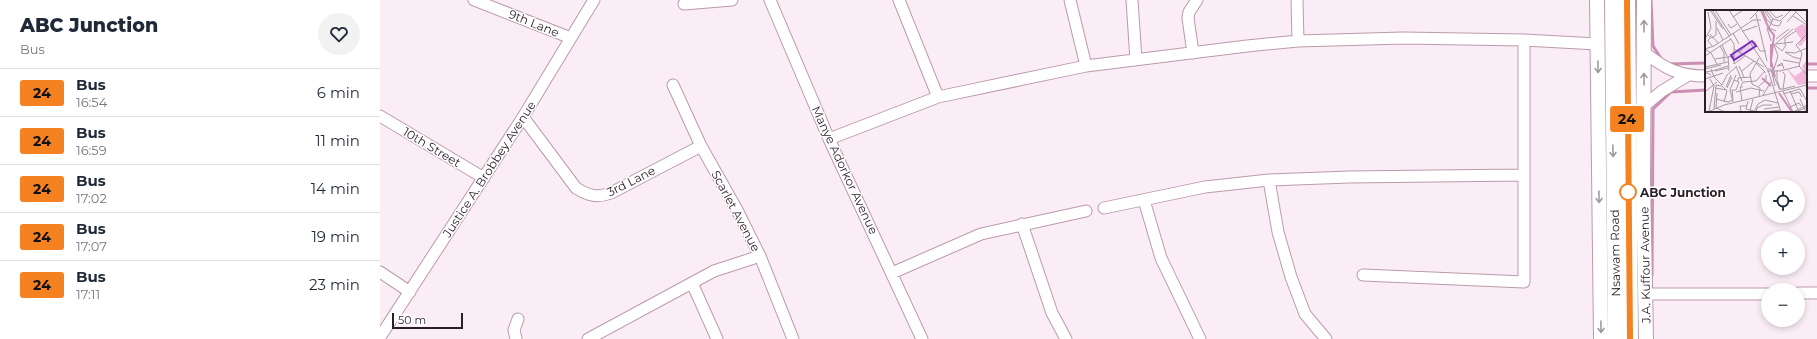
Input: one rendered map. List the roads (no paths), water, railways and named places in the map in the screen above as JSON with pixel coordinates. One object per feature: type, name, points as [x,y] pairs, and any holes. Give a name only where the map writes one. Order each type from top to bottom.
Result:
[{"type":"highway","name":"Nsawam Road","points":[[1613,0],[1616,339]]},
{"type":"highway","name":"Nsawam Road","points":[[1627,0],[1630,339]]},
{"type":"main road","points":[[1597,0],[1601,339]]},
{"type":"main road","name":"J.A. Kuffour Avenue","points":[[1644,0],[1643,180],[1646,339]]},
{"type":"street","name":"9th Lane","points":[[474,0],[571,38]]},
{"type":"street","name":"Justice A. Brobbey Avenue","points":[[380,337],[523,117],[594,0]]},
{"type":"street","points":[[684,4],[732,0]]},
{"type":"street","name":"Manye Adorkor Avenue","points":[[770,0],[829,139],[922,339]]},
{"type":"street","points":[[899,0],[938,97]]},
{"type":"street","points":[[1070,0],[1086,66]]},
{"type":"street","points":[[1132,0],[1136,60]]},
{"type":"street","points":[[1193,53],[1188,18],[1189,12],[1197,0]]},
{"type":"street","points":[[1297,0],[1298,41]]},
{"type":"street","points":[[829,139],[938,97],[1086,66],[1298,41],[1402,38],[1524,40],[1598,44]]},
{"type":"street","points":[[1362,275],[1524,282],[1522,175],[1524,40]]},
{"type":"street","points":[[1644,52],[1666,67],[1687,76],[1705,76]]},
{"type":"street","points":[[1644,106],[1662,91],[1687,76]]},
{"type":"street","name":"Scarlet Avenue","points":[[673,85],[701,146],[737,210],[760,256],[793,339]]},
{"type":"street","name":"10th Street","points":[[380,116],[484,178]]},
{"type":"street","name":"3rd Lane","points":[[523,117],[576,188],[588,196],[600,197],[611,193],[701,146]]},
{"type":"street","points":[[1104,208],[1204,187],[1269,180],[1349,177],[1522,175]]},
{"type":"street","points":[[1269,180],[1278,232],[1291,277],[1305,314],[1326,339]]},
{"type":"street","points":[[1144,200],[1161,258],[1200,339]]},
{"type":"street","points":[[892,273],[981,234],[1086,211]]},
{"type":"street","points":[[1022,224],[1052,313],[1066,339]]},
{"type":"street","points":[[588,339],[725,266],[760,256]]},
{"type":"street","points":[[380,272],[410,292]]},
{"type":"street","points":[[692,283],[717,339]]},
{"type":"street","points":[[1805,293],[1817,293]]},
{"type":"street","points":[[1646,294],[1761,294]]},
{"type":"street","points":[[516,339],[514,330],[518,319]]},
{"type":"waterway","points":[[1651,0],[1653,46],[1662,60]]},
{"type":"waterway","points":[[1668,64],[1705,63]]},
{"type":"waterway","points":[[1807,64],[1817,64]]},
{"type":"waterway","points":[[1807,88],[1817,88]]},
{"type":"waterway","points":[[1652,275],[1653,109],[1671,92],[1705,90]]},
{"type":"place","name":"ABC Junction","points":[[1628,192]]}]
